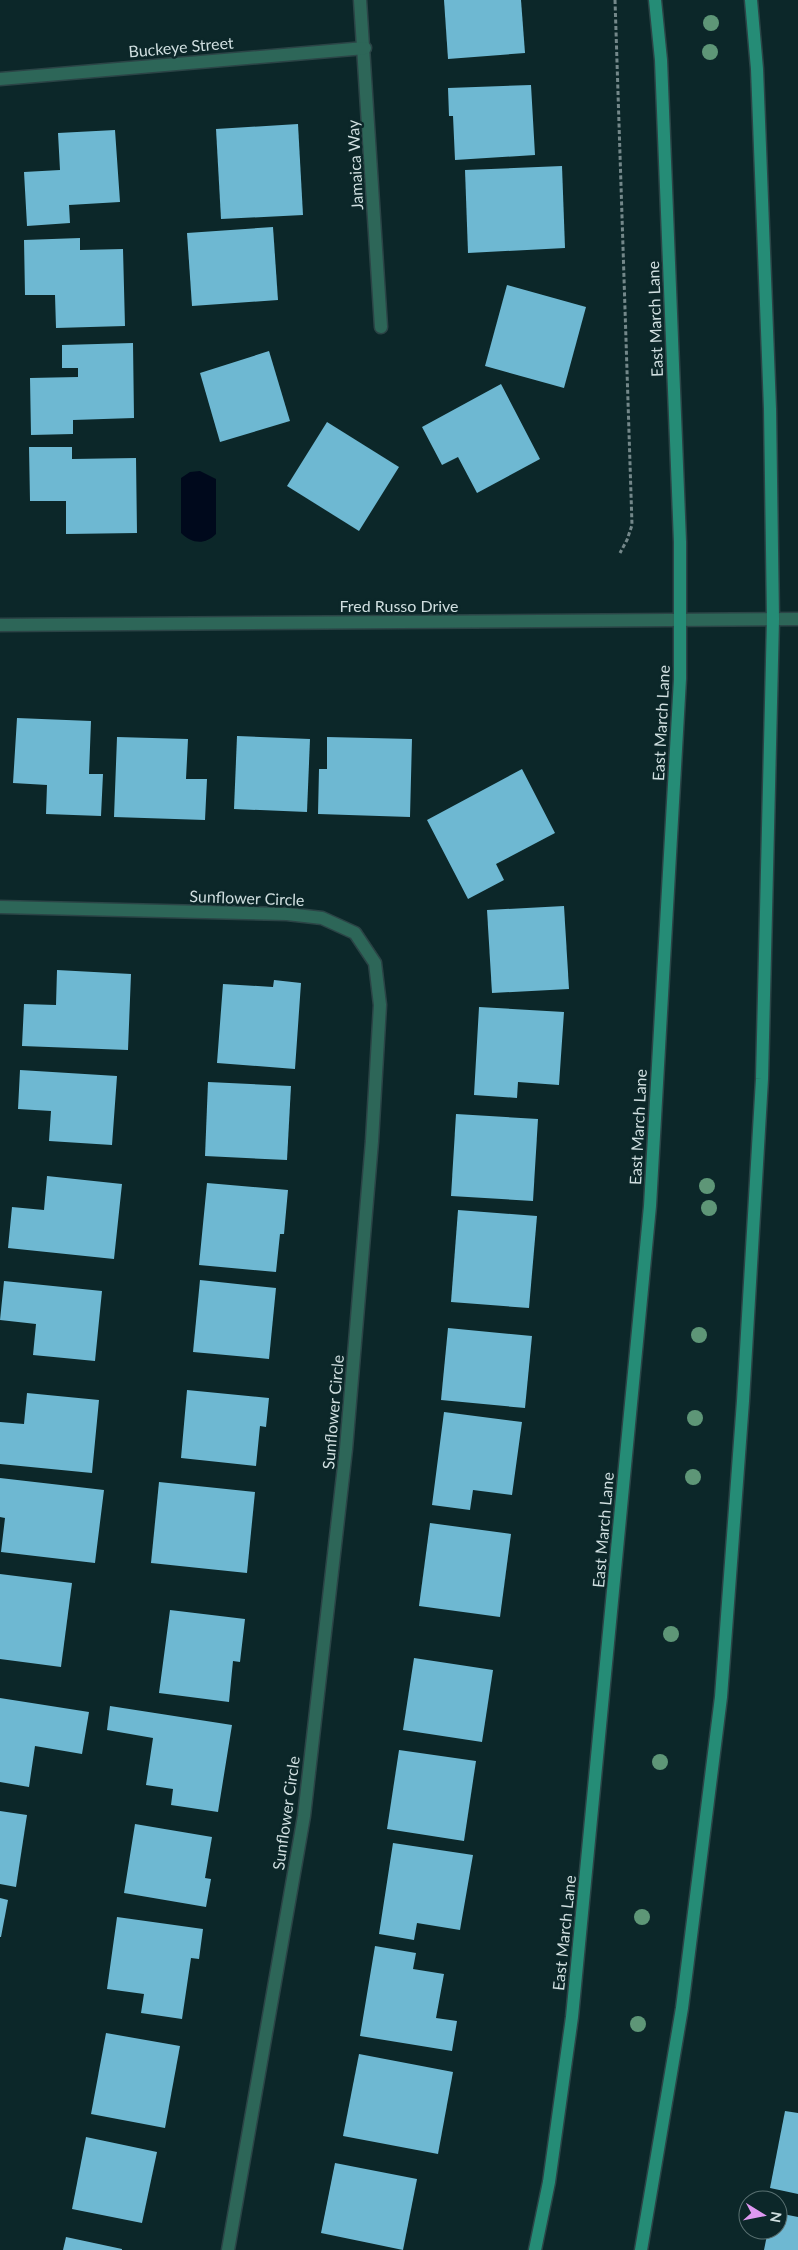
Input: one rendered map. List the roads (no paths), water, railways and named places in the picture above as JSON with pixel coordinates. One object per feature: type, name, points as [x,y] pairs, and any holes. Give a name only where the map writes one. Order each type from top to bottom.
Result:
[{"type":"main road","name":"East March Lane","points":[[535,2250],[550,2182],[572,2017],[650,1206],[680,679],[680,542],[662,90],[655,0]]},
{"type":"main road","points":[[641,2250],[682,2008],[721,1697],[743,1401],[762,1079],[773,619],[770,409],[757,68],[751,0]]},
{"type":"street","name":"Jamaica Way","points":[[360,0],[365,48],[381,327]]},
{"type":"street","name":"Buckeye Street","points":[[0,79],[365,48]]},
{"type":"street","name":"Fred Russo Drive","points":[[0,624],[798,619]]},
{"type":"street","name":"Sunflower Circle","points":[[0,907],[287,914],[322,918],[355,933],[374,963],[380,1004],[371,1151],[346,1449],[304,1816],[228,2250]]},
{"type":"water","points":[[200,471],[216,479],[216,534],[212,538],[198,542],[185,537],[181,533],[181,478],[190,472]]}]
